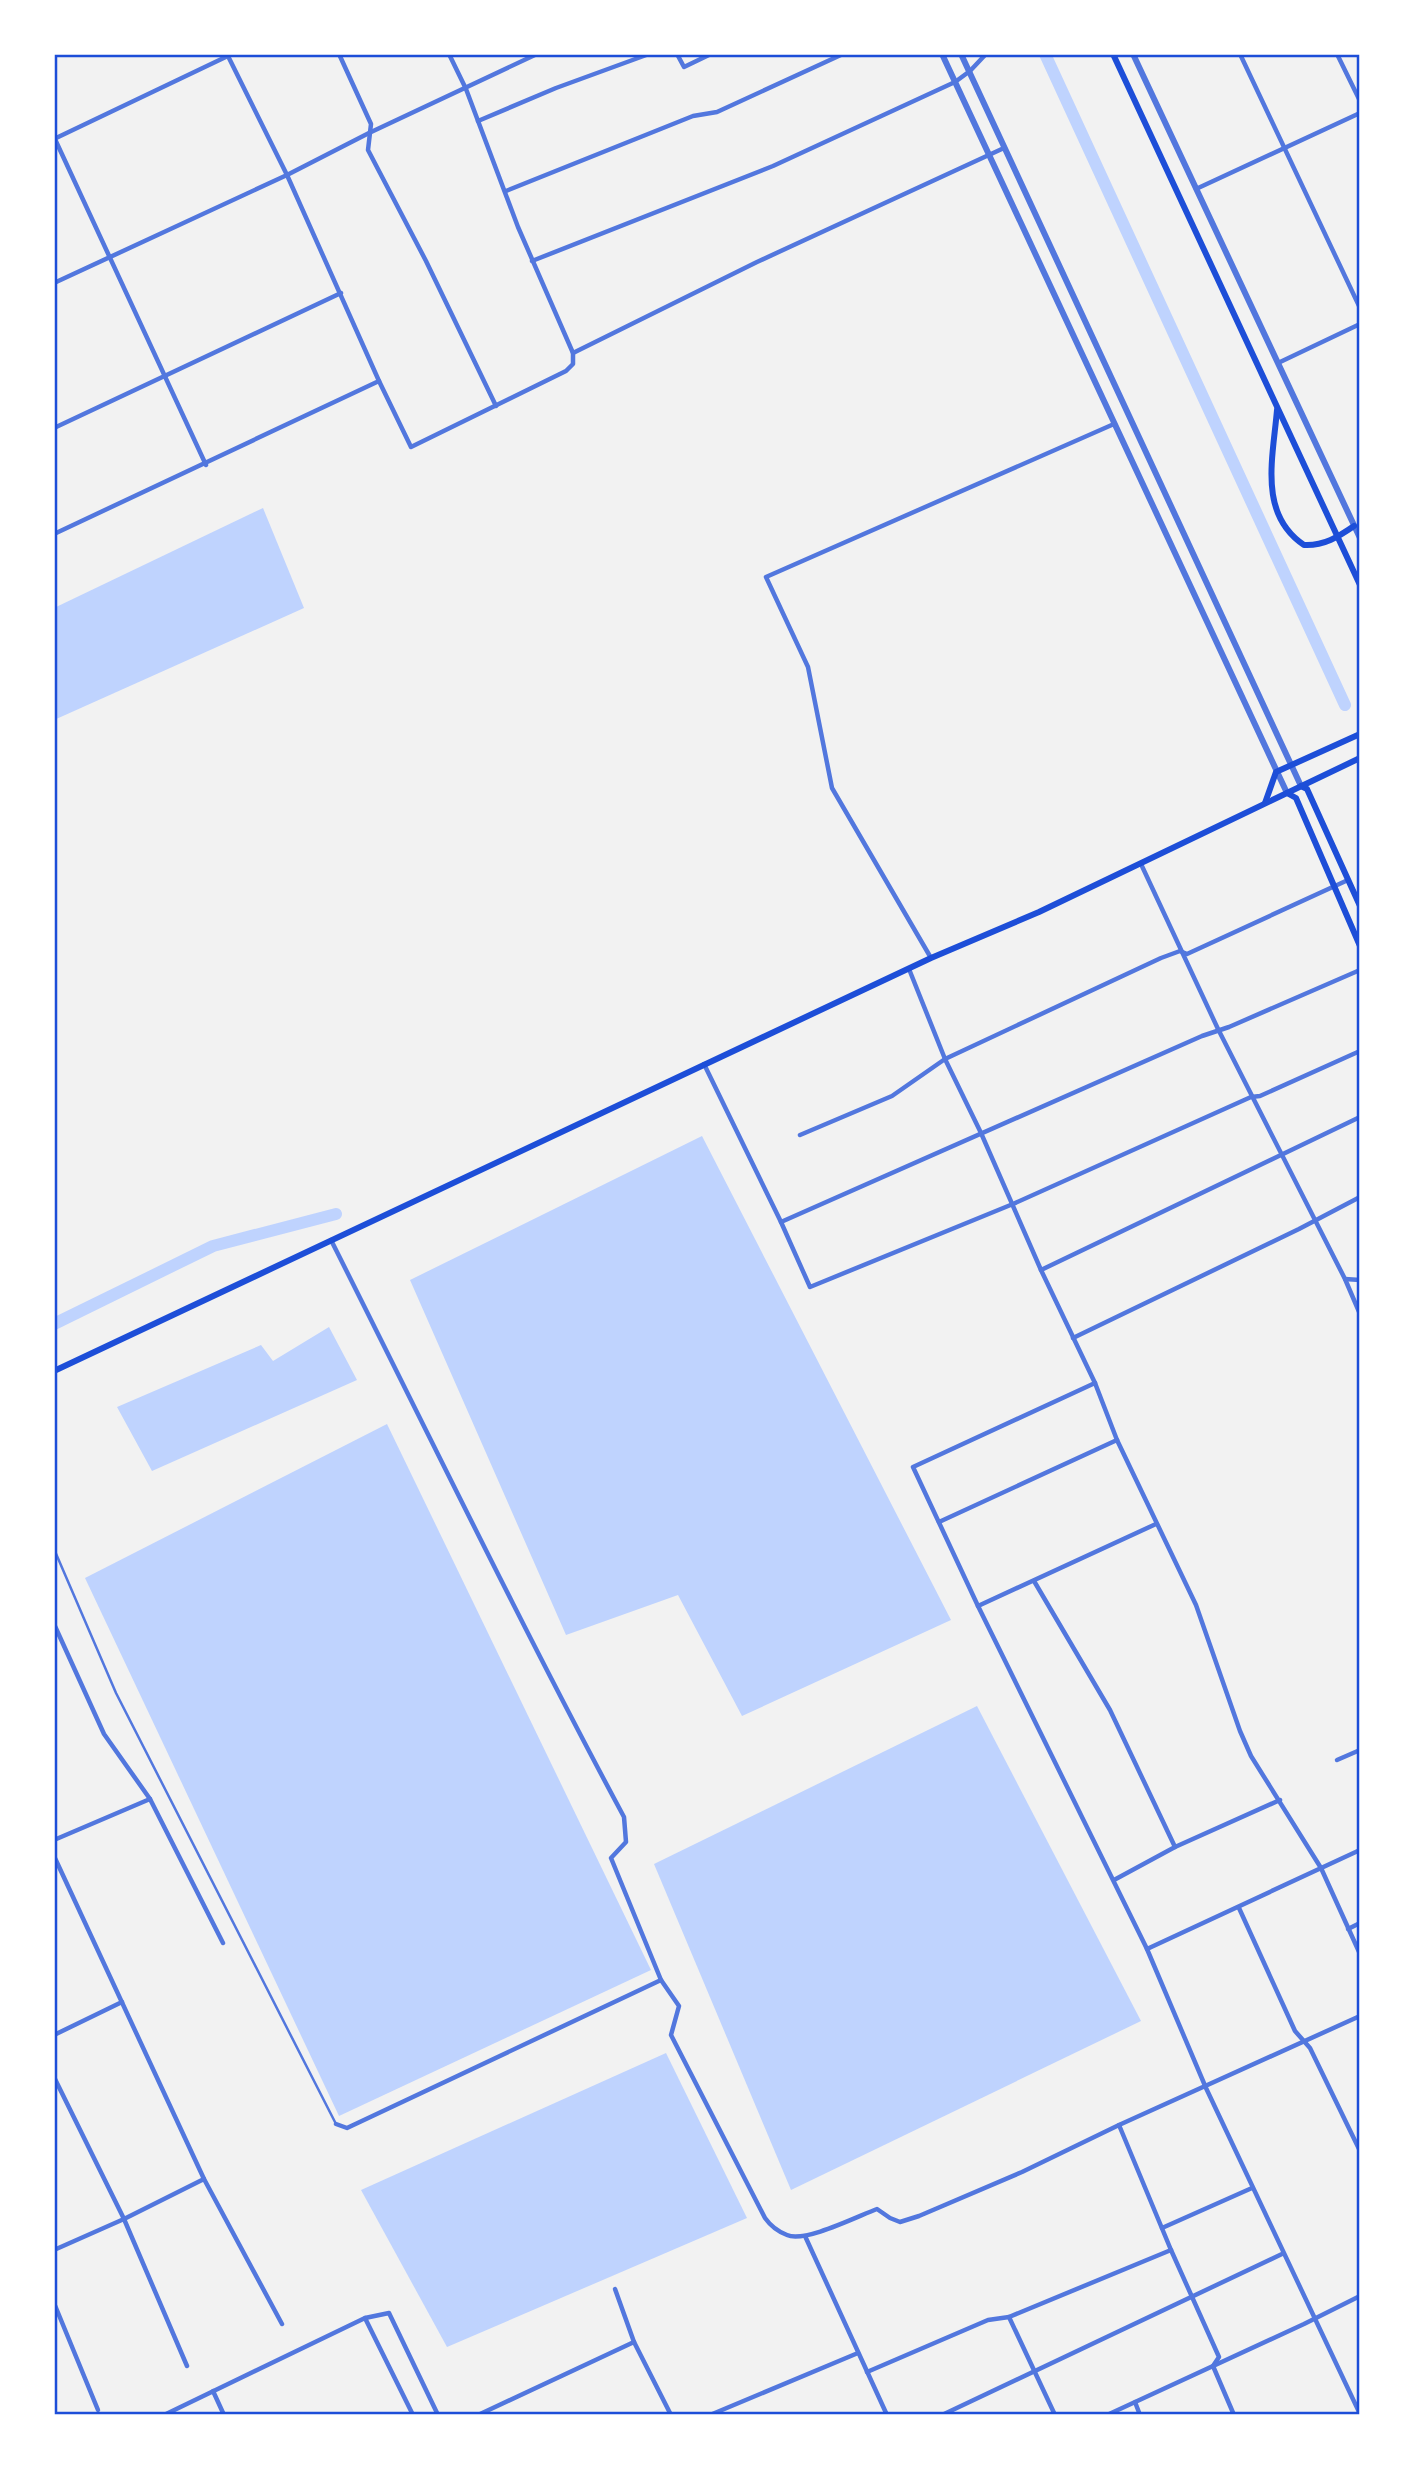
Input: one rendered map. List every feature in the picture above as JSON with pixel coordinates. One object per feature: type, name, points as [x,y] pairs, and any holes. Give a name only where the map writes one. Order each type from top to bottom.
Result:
[{"type":"main road","points":[[1112,54],[1360,585]]},
{"type":"main road","points":[[1277,408],[1271,480],[1273,500],[1282,526],[1304,545],[1317,545],[1338,537],[1354,526]]},
{"type":"main road","points":[[1265,803],[1276,772],[1360,734]]},
{"type":"main road","points":[[54,1371],[931,958],[1040,912],[1360,758]]},
{"type":"main road","points":[[1301,786],[1307,789],[1360,905]]},
{"type":"main road","points":[[1287,793],[1296,798],[1360,946]]},
{"type":"street","points":[[339,54],[371,124],[368,150],[426,261],[496,406]]},
{"type":"street","points":[[206,465],[112,257],[54,138],[229,55],[411,447],[566,371],[573,364],[573,353],[532,261],[466,89],[449,54]]},
{"type":"street","points":[[54,283],[287,175],[537,54]]},
{"type":"street","points":[[478,121],[556,88],[649,54]]},
{"type":"street","points":[[677,54],[684,67],[711,54]]},
{"type":"street","points":[[506,191],[694,116],[717,112],[843,54]]},
{"type":"street","points":[[942,54],[1287,793]]},
{"type":"street","points":[[961,54],[1301,786]]},
{"type":"street","points":[[532,261],[773,166],[955,82],[986,54]]},
{"type":"street","points":[[1133,54],[1360,538]]},
{"type":"street","points":[[1240,54],[1360,308]]},
{"type":"street","points":[[1338,54],[1360,101]]},
{"type":"street","points":[[1196,189],[1360,113]]},
{"type":"street","points":[[573,353],[757,262],[1004,148]]},
{"type":"street","points":[[54,428],[341,293]]},
{"type":"street","points":[[1058,304],[1073,297]]},
{"type":"street","points":[[1278,363],[1360,324]]},
{"type":"street","points":[[1072,335],[1087,327]]},
{"type":"street","points":[[54,534],[206,465],[379,381]]},
{"type":"street","points":[[931,958],[832,788],[808,667],[766,577],[1114,424]]},
{"type":"street","points":[[1175,556],[1190,547]]},
{"type":"street","points":[[1140,863],[1218,1030],[1315,1219],[1360,1314]]},
{"type":"street","points":[[1180,950],[1187,954],[1348,880]]},
{"type":"street","points":[[800,1135],[891,1096],[944,1059],[1180,950]]},
{"type":"street","points":[[909,969],[944,1059],[981,1133],[1095,1383],[1116,1440],[1196,1605],[1251,1756],[1321,1868],[1360,1954]]},
{"type":"street","points":[[781,1222],[1360,970]]},
{"type":"street","points":[[704,1065],[810,1287],[1013,1204],[1360,1051]]},
{"type":"street","points":[[1041,1269],[1360,1117]]},
{"type":"street","points":[[1073,1338],[1360,1197]]},
{"type":"street","points":[[331,1240],[502,1578],[548,1676],[624,1818],[626,1842],[611,1858],[661,1980],[679,2006],[671,2035],[769,2224],[788,2236],[805,2236],[877,2209],[900,2222],[919,2217],[1360,2016]]},
{"type":"street","points":[[1345,1279],[1360,1280]]},
{"type":"street","points":[[1095,1383],[913,1467],[978,1606],[1147,1949],[1206,2088],[1360,2414]]},
{"type":"street","points":[[939,1522],[1116,1440]]},
{"type":"street","points":[[978,1606],[1156,1524]]},
{"type":"street","points":[[1034,1581],[1110,1710],[1175,1847]]},
{"type":"street","points":[[54,1624],[104,1734],[150,1799],[223,1943]]},
{"type":"street","points":[[1337,1760],[1360,1750]]},
{"type":"street","points":[[54,1840],[150,1799]]},
{"type":"street","points":[[1114,1880],[1175,1847],[1280,1800]]},
{"type":"street","points":[[1147,1949],[1360,1850]]},
{"type":"street","points":[[54,1856],[205,2179],[282,2324]]},
{"type":"street","points":[[1239,1908],[1295,2031],[1310,2048],[1360,2151]]},
{"type":"street","points":[[1348,1928],[1360,1923]]},
{"type":"street","points":[[336,2124],[348,2128],[661,1980]]},
{"type":"street","points":[[54,2035],[122,2002]]},
{"type":"street","points":[[54,2077],[124,2219],[187,2366]]},
{"type":"street","points":[[1119,2125],[1219,2357],[1213,2366]]},
{"type":"street","points":[[54,2250],[205,2179]]},
{"type":"street","points":[[1162,2228],[1252,2188]]},
{"type":"street","points":[[805,2236],[887,2415]]},
{"type":"street","points":[[867,2372],[988,2320],[1009,2317],[1171,2250]]},
{"type":"street","points":[[942,2415],[1283,2254]]},
{"type":"street","points":[[615,2289],[634,2342],[670,2415]]},
{"type":"street","points":[[1107,2415],[1360,2296]]},
{"type":"street","points":[[54,2303],[98,2410]]},
{"type":"street","points":[[164,2415],[365,2318],[389,2313],[438,2415]]},
{"type":"street","points":[[1009,2317],[1055,2415]]},
{"type":"street","points":[[365,2318],[413,2415]]},
{"type":"street","points":[[478,2415],[634,2342]]},
{"type":"street","points":[[710,2415],[858,2353]]},
{"type":"street","points":[[1213,2366],[1234,2415]]},
{"type":"street","points":[[213,2391],[224,2415]]},
{"type":"street","points":[[1135,2402],[1140,2415]]},
{"type":"lane","points":[[54,1549],[116,1693],[336,2124]]},
{"type":"water","points":[[263,508],[304,608],[54,720],[54,608]]},
{"type":"water","points":[[702,1136],[951,1620],[742,1716],[678,1595],[566,1635],[410,1280]]},
{"type":"water","points":[[329,1327],[357,1380],[152,1471],[117,1407],[261,1345],[273,1361]]},
{"type":"water","points":[[387,1424],[651,1970],[339,2116],[85,1578]]},
{"type":"water","points":[[977,1706],[1141,2021],[791,2190],[654,1864]]},
{"type":"water","points":[[666,2053],[747,2218],[447,2347],[361,2190]]},
{"type":"waterway","points":[[1045,54],[1345,705]]},
{"type":"waterway","points":[[54,1324],[213,1246],[336,1214]]}]
